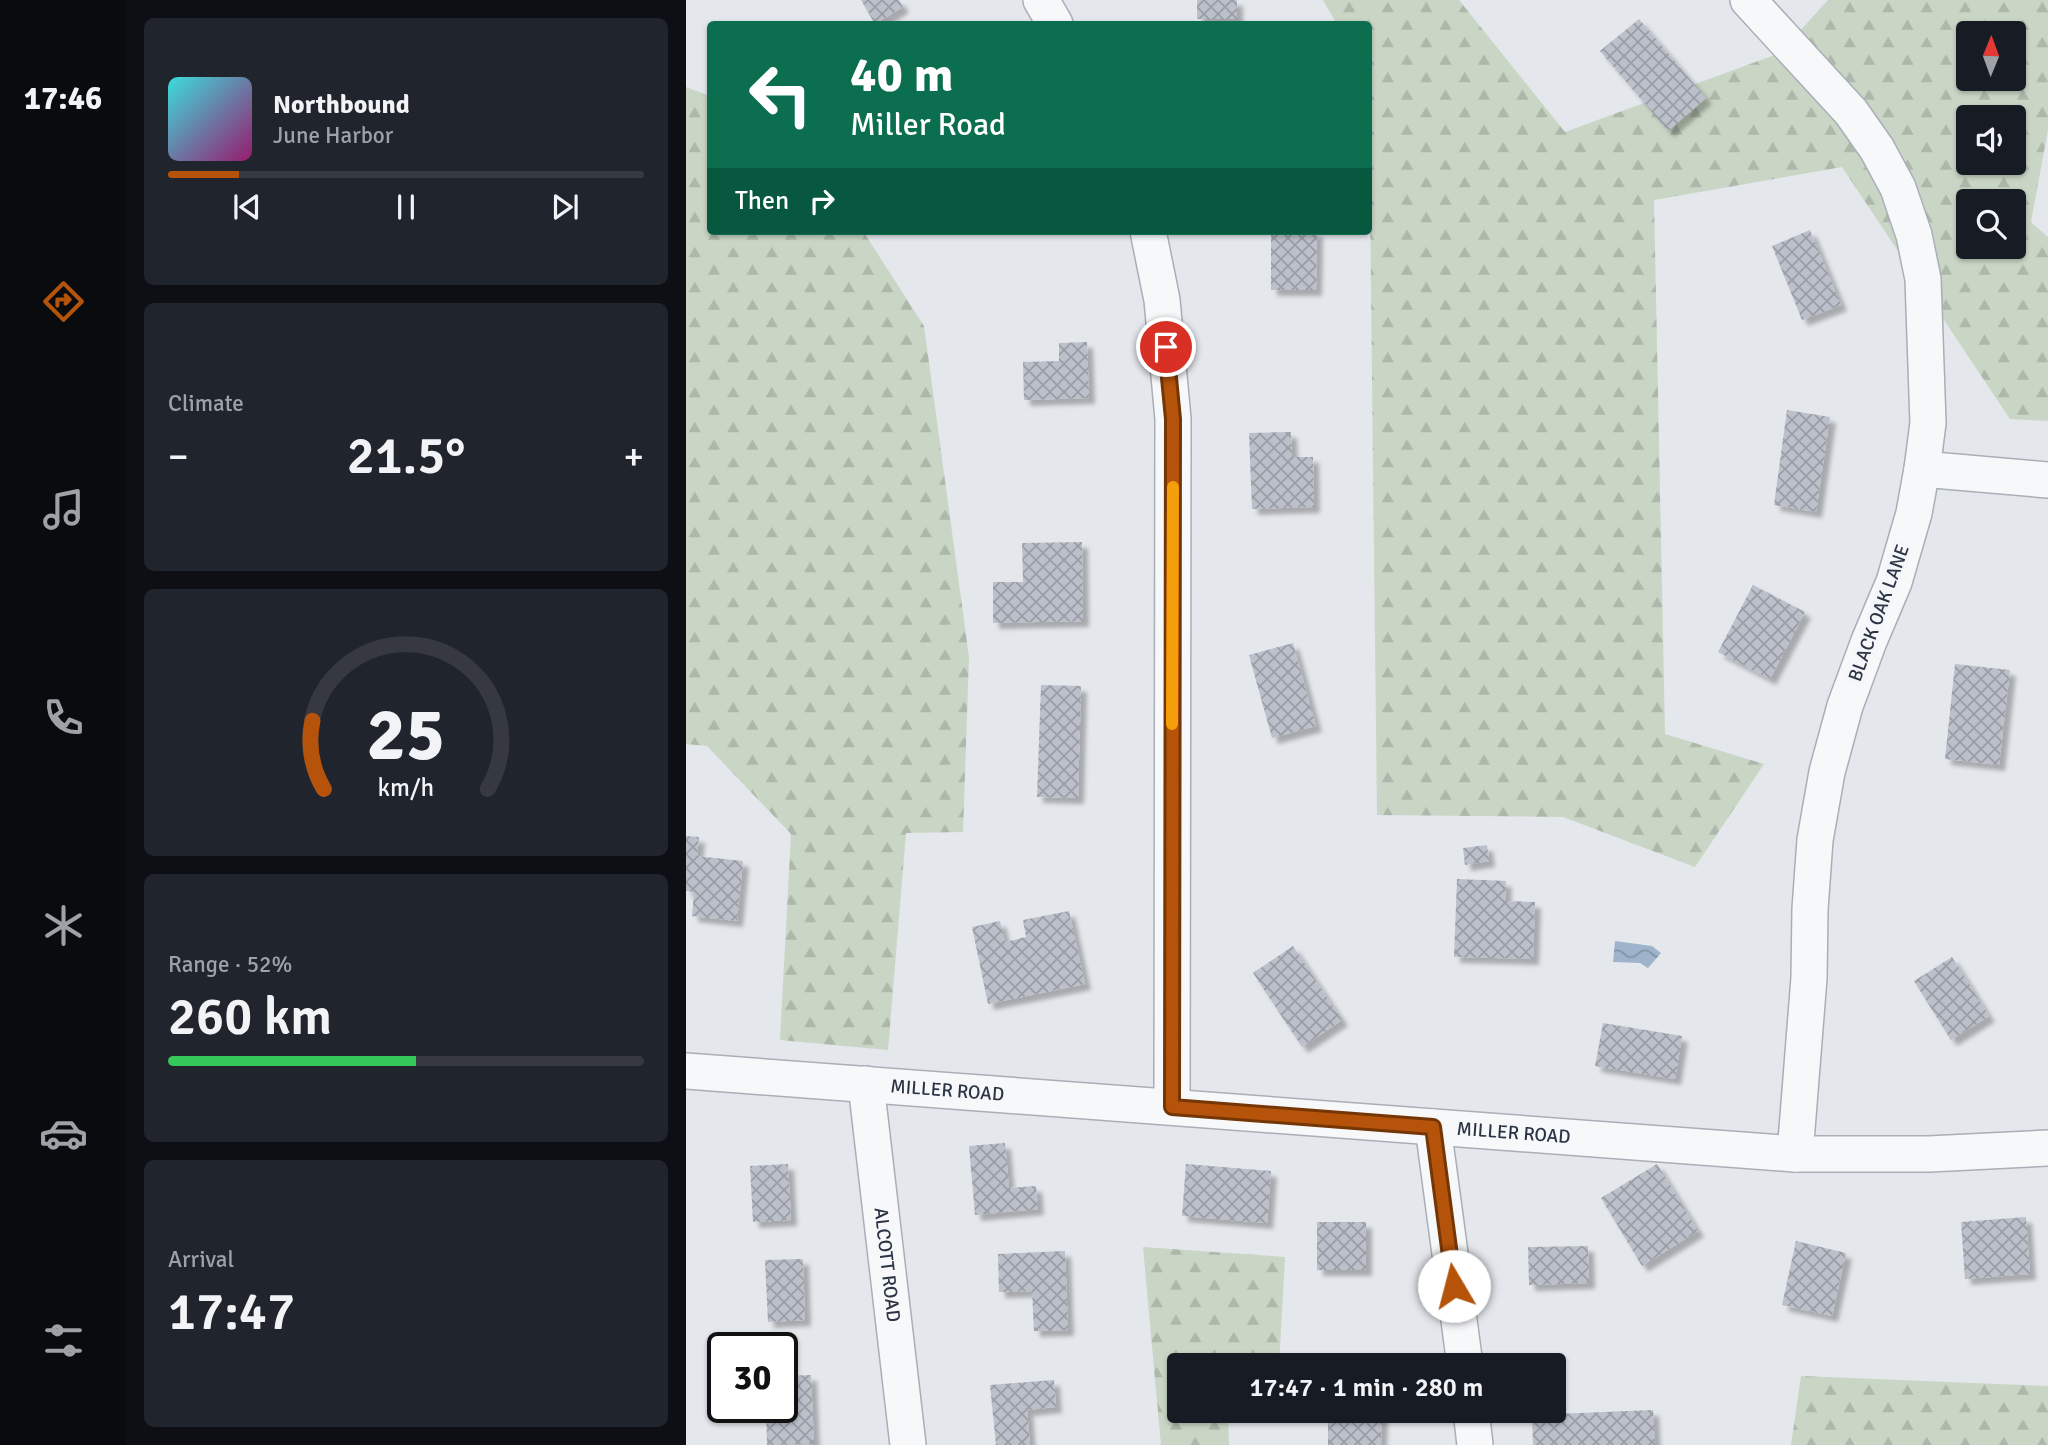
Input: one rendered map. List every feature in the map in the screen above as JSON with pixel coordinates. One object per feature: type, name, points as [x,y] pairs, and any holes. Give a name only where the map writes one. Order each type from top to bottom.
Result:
[{"type":"street","points":[[1041,0],[1053,21]]},
{"type":"street","name":"BLACK OAK LANE","points":[[1748,0],[1851,112],[1877,149],[1898,188],[1914,235],[1923,279],[1928,423],[1923,469],[1914,513],[1894,582],[1845,706],[1827,772],[1815,840],[1810,909],[1810,978],[1795,1154]]},
{"type":"street","points":[[1149,235],[1162,300],[1173,419],[1172,1107]]},
{"type":"street","points":[[1923,469],[2048,481]]},
{"type":"street","name":"MILLER ROAD","points":[[686,1071],[1795,1154],[1929,1154],[2048,1148]]},
{"type":"street","name":"ALCOTT ROAD","points":[[866,1084],[908,1445]]},
{"type":"street","points":[[1433,1127],[1463,1353]]},
{"type":"street","points":[[1472,1423],[1475,1445]]},
{"type":"green space","points":[[1323,0],[1459,0],[1565,132],[1780,53],[1828,0],[2048,0],[2048,130],[2031,222],[2048,237],[2048,421],[2010,419],[1842,167],[1654,200],[1665,734],[1764,764],[1695,867],[1563,817],[1377,815],[1370,235],[1372,21],[1335,21]]},
{"type":"green space","points":[[686,87],[707,95],[707,235],[866,235],[924,326],[969,657],[963,832],[906,833],[888,1050],[780,1040],[791,834],[707,746],[686,744]]},
{"type":"green space","points":[[1143,1247],[1285,1257],[1280,1353],[1167,1353],[1167,1423],[1228,1423],[1229,1445],[1161,1445]]},
{"type":"green space","points":[[1801,1376],[2048,1386],[2048,1445],[1791,1445]]},
{"type":"water","points":[[1615,941],[1652,946],[1661,953],[1648,968],[1640,963],[1613,962]]},
{"type":"building","points":[[861,0],[899,0],[903,7],[880,21],[873,21]]},
{"type":"building","points":[[1197,0],[1237,0],[1237,19],[1197,19]]},
{"type":"building","points":[[1639,19],[1706,98],[1668,131],[1600,51]]},
{"type":"building","points":[[1810,230],[1841,305],[1802,320],[1772,246]]},
{"type":"building","points":[[1271,235],[1317,235],[1316,290],[1271,290]]},
{"type":"building","points":[[1087,342],[1089,398],[1024,400],[1023,362],[1059,361],[1059,343]]},
{"type":"building","points":[[1787,410],[1830,417],[1816,512],[1774,505]]},
{"type":"building","points":[[1291,432],[1292,457],[1313,457],[1314,507],[1252,509],[1249,433]]},
{"type":"building","points":[[1082,542],[1083,621],[993,623],[993,582],[1023,582],[1022,543]]},
{"type":"building","points":[[1753,585],[1805,612],[1770,679],[1718,652]]},
{"type":"building","points":[[1293,643],[1316,726],[1272,738],[1249,655]]},
{"type":"building","points":[[1955,664],[2010,670],[1999,765],[1945,759]]},
{"type":"building","points":[[1041,685],[1081,686],[1078,798],[1037,797]]},
{"type":"building","points":[[686,836],[699,837],[697,856],[743,861],[737,921],[692,916],[694,892],[686,891]]},
{"type":"building","points":[[1487,845],[1489,861],[1465,865],[1463,848]]},
{"type":"building","points":[[1457,879],[1506,881],[1505,901],[1535,902],[1533,959],[1454,957]]},
{"type":"building","points":[[1069,911],[1085,984],[988,1004],[972,927],[1000,921],[1005,942],[1026,937],[1023,920]]},
{"type":"building","points":[[1293,946],[1342,1020],[1302,1047],[1253,973]]},
{"type":"building","points":[[1952,957],[1989,1016],[1951,1040],[1914,981]]},
{"type":"building","points":[[1603,1023],[1682,1036],[1675,1079],[1595,1066]]},
{"type":"building","points":[[1005,1143],[1009,1188],[1036,1186],[1038,1209],[975,1215],[969,1146]]},
{"type":"building","points":[[788,1164],[791,1220],[753,1222],[750,1166]]},
{"type":"building","points":[[1186,1164],[1271,1171],[1267,1223],[1182,1216]]},
{"type":"building","points":[[1657,1164],[1698,1231],[1642,1266],[1601,1198]]},
{"type":"building","points":[[2026,1217],[2030,1274],[1965,1279],[1961,1222]]},
{"type":"building","points":[[1317,1222],[1366,1222],[1366,1270],[1317,1270]]},
{"type":"building","points":[[1796,1241],[1846,1253],[1832,1316],[1782,1305]]},
{"type":"building","points":[[1588,1246],[1589,1283],[1529,1285],[1528,1247]]},
{"type":"building","points":[[1065,1251],[1068,1330],[1034,1331],[1032,1291],[999,1292],[998,1254]]},
{"type":"building","points":[[803,1259],[805,1320],[768,1322],[765,1260]]},
{"type":"building","points":[[798,1375],[811,1375],[814,1444],[767,1445],[766,1423],[798,1423]]},
{"type":"building","points":[[1054,1380],[1056,1407],[1027,1410],[1030,1445],[996,1445],[990,1385]]},
{"type":"building","points":[[1653,1410],[1655,1445],[1533,1445],[1532,1423],[1566,1423],[1566,1414]]},
{"type":"building","points":[[1328,1423],[1382,1423],[1381,1445],[1328,1445]]},
{"type":"slow traffic","points":[[1172,724],[1173,487]]},
{"type":"route","points":[[1166,347],[1173,419],[1172,1107],[1433,1127],[1454,1286]]}]
